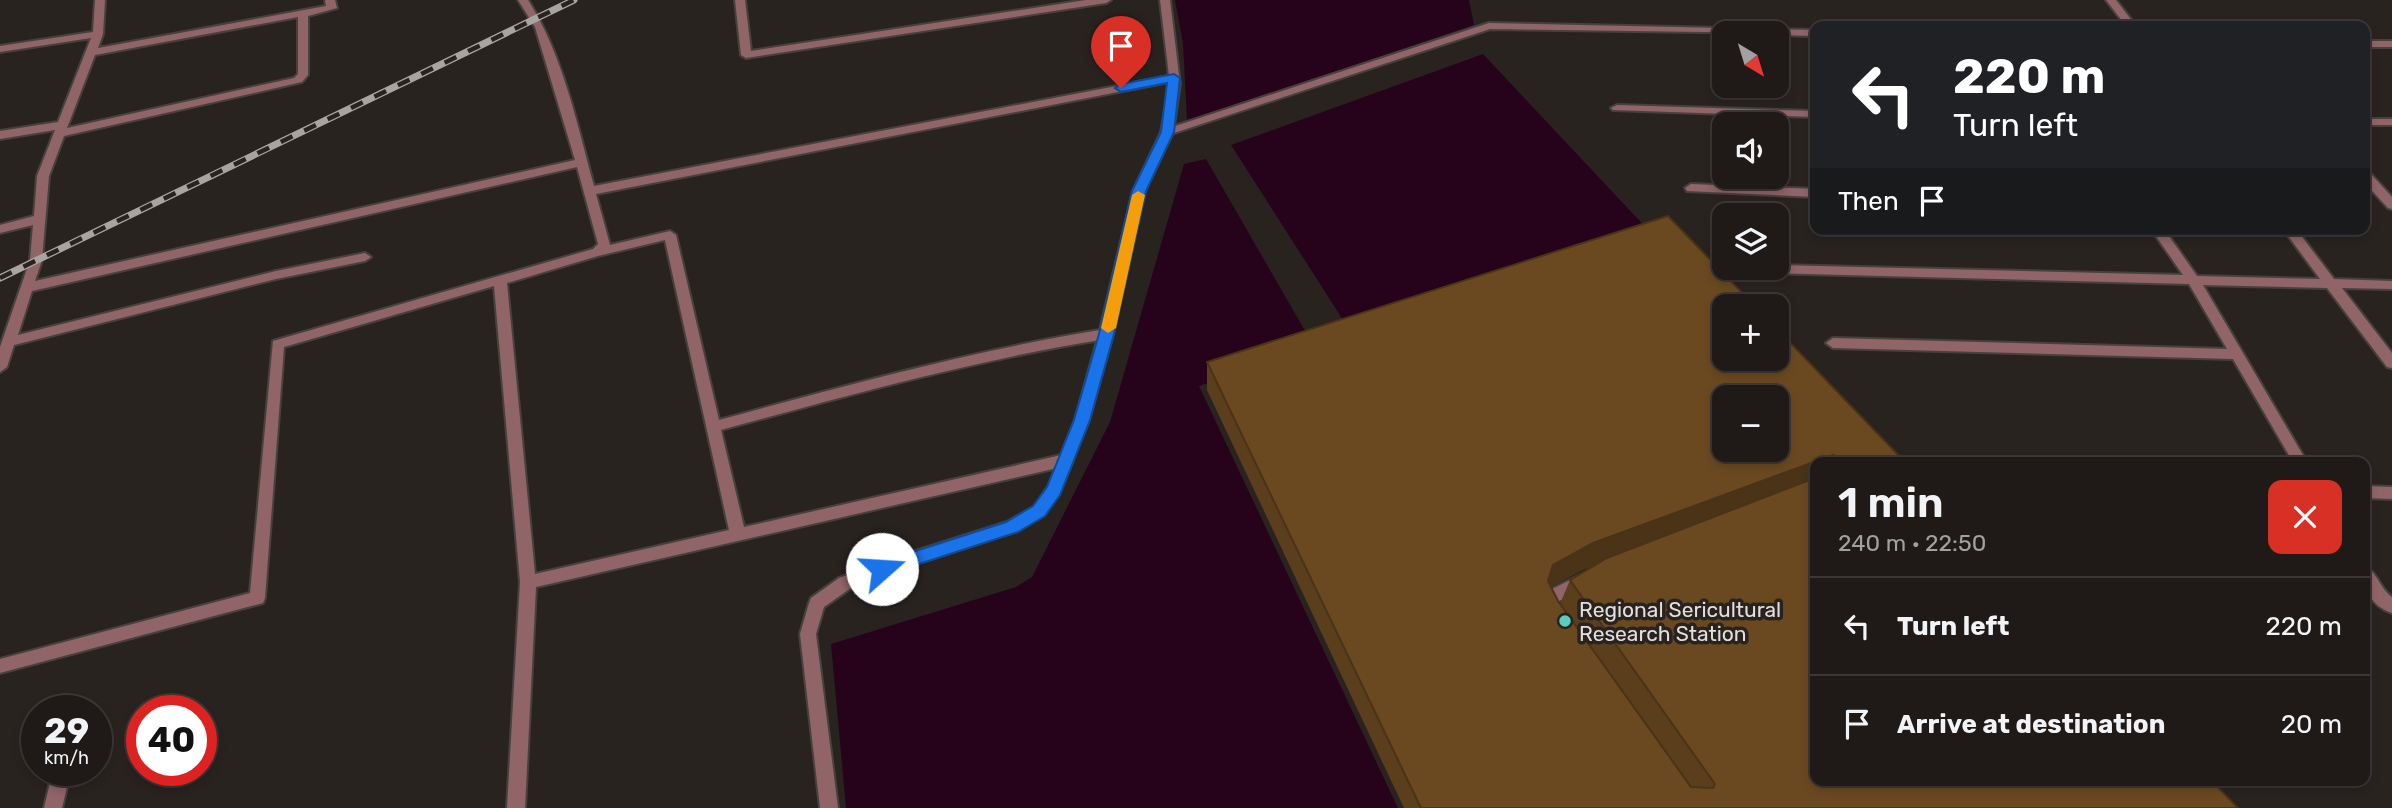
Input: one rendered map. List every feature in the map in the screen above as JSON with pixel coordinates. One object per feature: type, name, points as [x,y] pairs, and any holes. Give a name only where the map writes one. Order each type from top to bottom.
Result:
[{"type":"street","points":[[0,367],[11,341],[25,288],[36,260],[43,176],[98,34],[100,0]]},
{"type":"street","points":[[90,53],[332,8],[330,0]]},
{"type":"street","points":[[523,0],[540,27],[582,162],[604,245],[597,252]]},
{"type":"street","points":[[740,0],[746,55],[1106,0]]},
{"type":"street","points":[[829,808],[808,634],[817,603],[845,583],[900,562],[1012,527],[1039,511],[1054,490],[1082,420],[1106,334],[1139,191],[1167,132],[1174,78],[1165,0]]},
{"type":"street","points":[[2111,0],[2128,21]]},
{"type":"street","points":[[0,135],[62,129],[298,80],[303,75],[303,14]]},
{"type":"street","points":[[1167,132],[1489,26],[1810,33]]},
{"type":"street","points":[[0,49],[98,34]]},
{"type":"street","points":[[2370,44],[2392,44]]},
{"type":"street","points":[[590,191],[1174,78]]},
{"type":"street","points":[[1617,108],[1810,114]]},
{"type":"street","points":[[2370,122],[2392,122]]},
{"type":"street","points":[[25,288],[582,162]]},
{"type":"street","points":[[2370,181],[2392,205]]},
{"type":"street","points":[[1691,188],[1810,193]]},
{"type":"street","points":[[0,229],[40,219]]},
{"type":"street","points":[[0,666],[257,598],[278,344],[597,252],[670,235],[738,535]]},
{"type":"street","points":[[2161,235],[2194,281],[2297,457]]},
{"type":"street","points":[[2294,235],[2392,363]]},
{"type":"street","points":[[11,341],[276,275],[365,257]]},
{"type":"street","points":[[1789,270],[2392,285]]},
{"type":"street","points":[[500,280],[528,582],[516,808]]},
{"type":"street","points":[[715,426],[989,355],[1106,334]]},
{"type":"street","points":[[1833,343],[2237,354]]},
{"type":"street","points":[[528,582],[1066,460]]},
{"type":"street","points":[[2370,492],[2392,494]]},
{"type":"street","points":[[1563,631],[1549,606],[1552,597],[1601,572]]},
{"type":"street","points":[[2370,582],[2379,597],[2392,606]]},
{"type":"street","points":[[53,808],[58,786]]},
{"type":"shaded area","points":[[1175,0],[1469,0],[1474,25],[1187,121],[1183,43]]},
{"type":"shaded area","points":[[1483,54],[1653,235],[1352,334],[1231,145]]},
{"type":"shaded area","points":[[1206,159],[1315,348],[1199,386],[1398,808],[846,808],[831,644],[1016,587],[1032,577],[1110,422],[1184,164]]},
{"type":"building","name":"Regional Sericultural Research Station","points":[[1668,216],[1712,262],[1712,280],[1730,280],[1743,294],[1712,294],[1712,371],[1789,371],[1789,342],[1900,457],[1810,457],[1810,463],[1593,543],[1553,565],[1548,581],[1558,601],[1691,787],[1713,788],[1715,784],[1570,580],[1607,558],[1810,480],[1810,786],[2217,786],[2238,808],[1421,808],[1207,362]]},
{"type":"railway","points":[[0,278],[574,0]]},
{"type":"slow traffic","points":[[1108,328],[1138,195]]},
{"type":"place","name":"Regional Sericultural Research Station","points":[[1565,621]]},
{"type":"route","points":[[882,569],[1012,527],[1039,511],[1054,490],[1082,420],[1112,314],[1139,191],[1167,132],[1175,84],[1174,78],[1121,88]]}]
